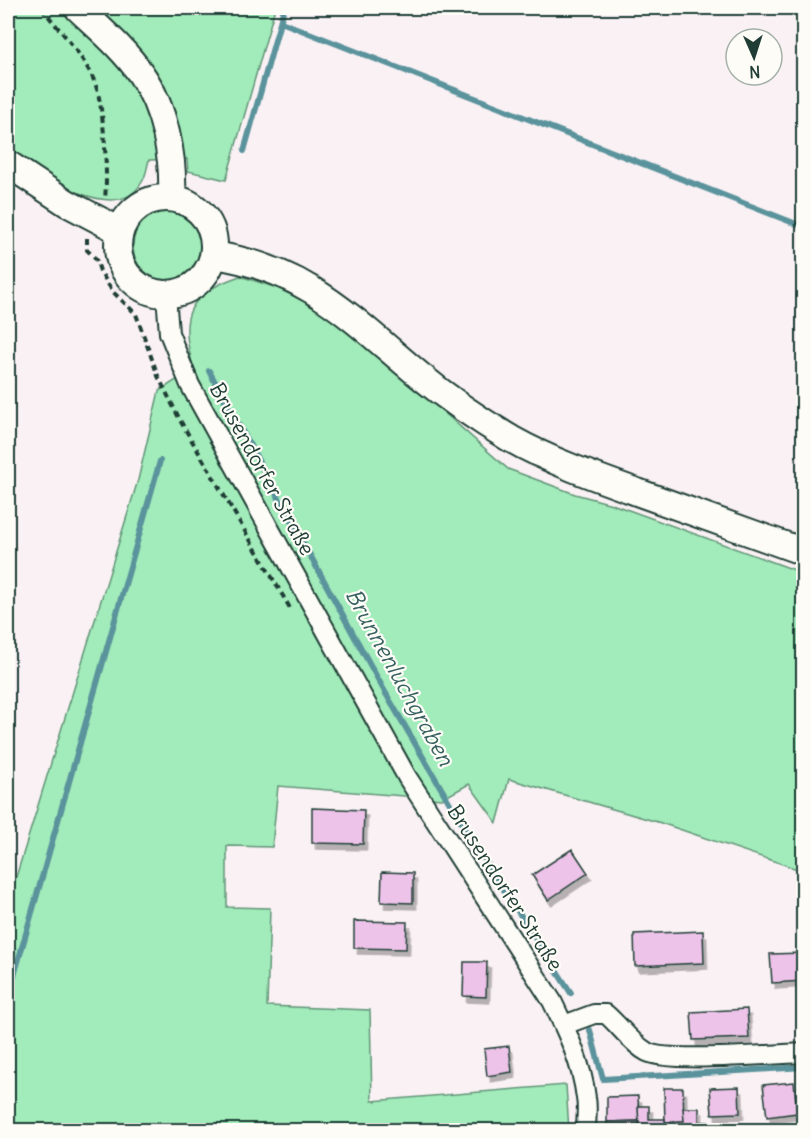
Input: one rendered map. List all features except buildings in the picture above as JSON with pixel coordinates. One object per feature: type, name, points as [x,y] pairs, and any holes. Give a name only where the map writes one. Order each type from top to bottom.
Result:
[{"type":"main road","points":[[78,8],[126,56],[149,88],[164,126],[171,165],[171,198]]},
{"type":"main road","points":[[8,164],[67,203],[120,231]]},
{"type":"main road","points":[[160,198],[171,198],[190,204],[205,218],[214,236],[214,255],[207,273],[193,287],[166,295],[146,291],[137,286],[124,270],[118,251],[120,231],[124,221],[140,206],[160,198]]},
{"type":"main road","points":[[214,255],[244,260],[302,283],[332,302],[419,375],[464,409],[513,440],[622,487],[804,552]]},
{"type":"street","name":"Brusendorfer Straße","points":[[166,295],[169,333],[190,385],[407,777],[552,1001],[577,1058],[584,1083],[587,1100],[586,1131]]},
{"type":"street","points":[[564,1025],[594,1014],[606,1014],[629,1038],[648,1053],[671,1057],[804,1053]]},
{"type":"path","points":[[42,8],[87,67],[96,84],[104,140],[105,199]]},
{"type":"green space","points":[[8,8],[275,8],[226,180],[188,171],[187,159],[149,160],[142,182],[130,195],[114,200],[96,198],[76,192],[56,182],[8,153]]},
{"type":"green space","points":[[167,212],[180,215],[191,222],[198,233],[201,246],[198,259],[191,270],[180,277],[167,280],[154,277],[143,270],[136,259],[133,246],[136,233],[143,222],[154,215]]},
{"type":"green space","points":[[240,276],[292,293],[328,313],[368,345],[508,469],[803,573],[803,871],[661,823],[509,779],[497,823],[469,784],[442,799],[278,786],[272,847],[227,846],[227,907],[270,908],[267,1006],[370,1010],[372,1101],[566,1085],[569,1130],[8,1130],[8,903],[138,480],[159,391],[194,369],[189,351],[187,322],[197,300],[222,283]]},
{"type":"waterway","name":"Brunnenluchgraben","points":[[244,151],[284,8]]},
{"type":"waterway","points":[[281,22],[804,227]]},
{"type":"waterway","name":"Brunnenluchgraben","points":[[209,371],[385,692],[466,831],[571,993]]},
{"type":"waterway","points":[[8,997],[160,461]]},
{"type":"waterway","name":"Brunnenluchgraben","points":[[590,1030],[603,1079],[804,1067]]}]
